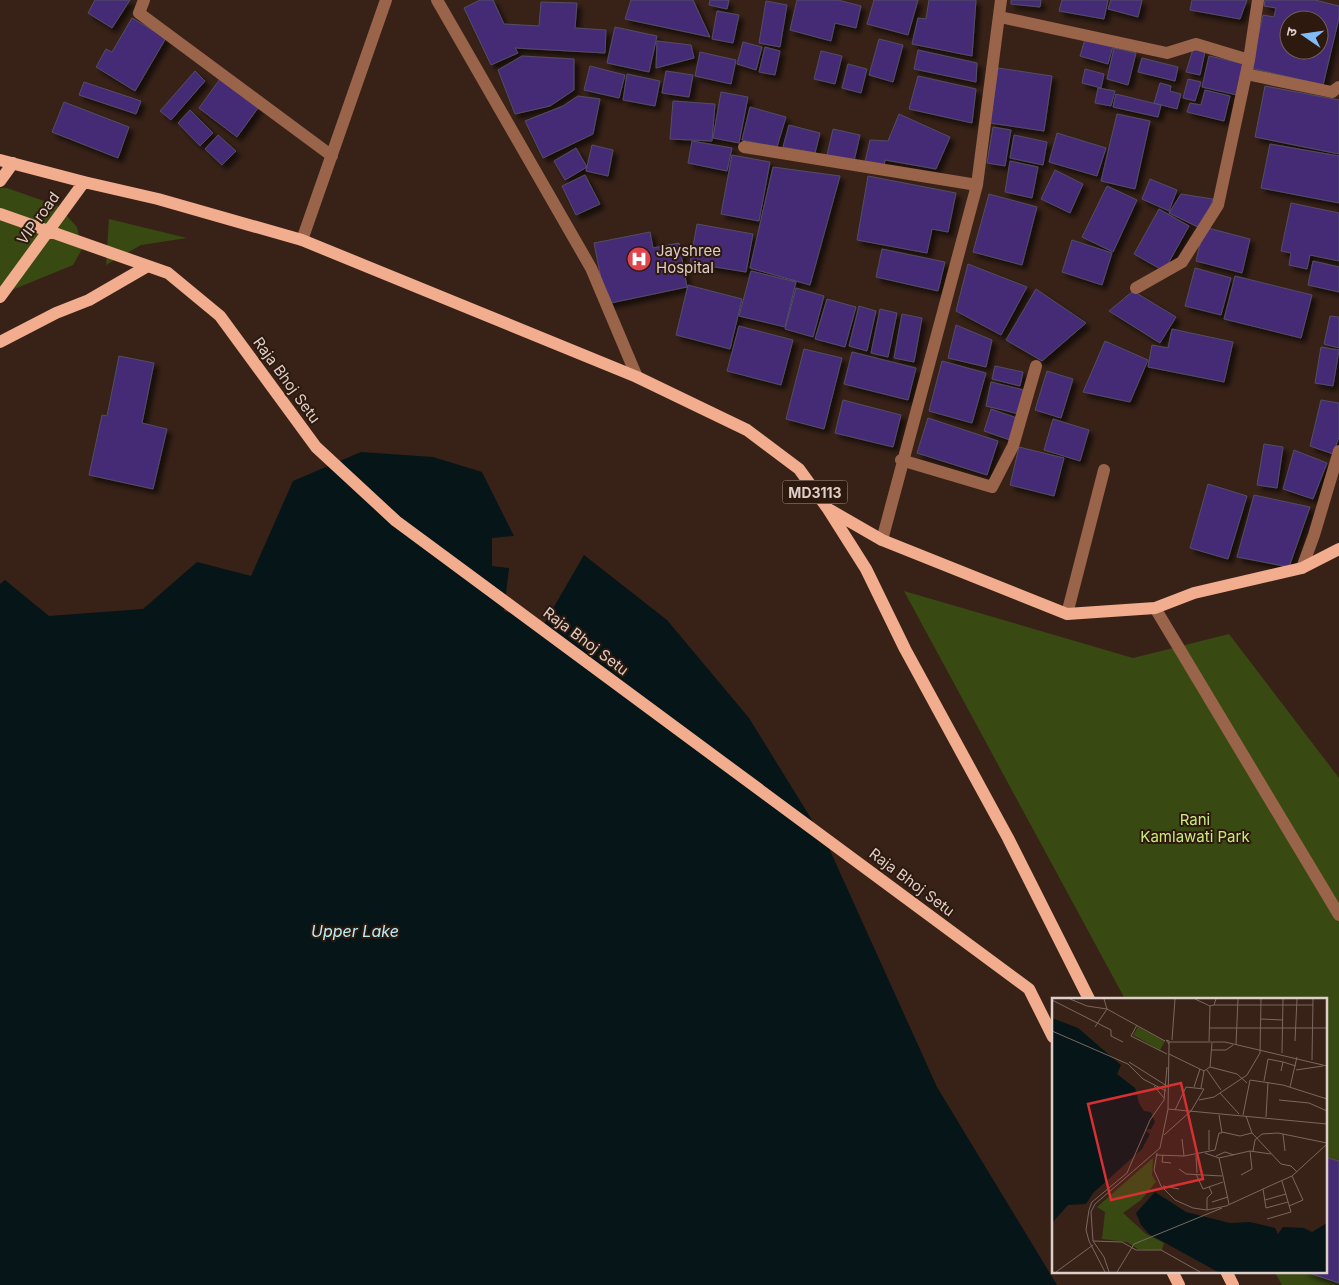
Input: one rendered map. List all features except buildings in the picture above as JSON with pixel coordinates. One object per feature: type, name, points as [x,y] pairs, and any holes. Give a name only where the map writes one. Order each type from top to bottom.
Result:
[{"type":"main road","points":[[0,160],[158,199],[302,240]]},
{"type":"main road","points":[[0,181],[13,163]]},
{"type":"main road","name":"VIP road","points":[[0,297],[84,182]]},
{"type":"main road","points":[[0,214],[146,267]]},
{"type":"main road","name":"MD3113","points":[[302,240],[636,377],[747,430],[799,469],[828,509],[866,569],[905,649],[1008,838],[1088,998]]},
{"type":"main road","points":[[0,342],[56,312],[89,300],[146,267]]},
{"type":"main road","name":"Raja Bhoj Setu","points":[[146,267],[168,273],[220,316],[316,447],[396,521],[1029,990],[1052,1034]]},
{"type":"main road","points":[[828,509],[882,540],[1067,614],[1155,608],[1194,593],[1302,568],[1339,549]]},
{"type":"main road","points":[[1172,1272],[1179,1285]]},
{"type":"main road","points":[[1226,1272],[1233,1285]]},
{"type":"street","points":[[144,0],[139,13],[332,156]]},
{"type":"street","points":[[302,240],[386,0]]},
{"type":"street","points":[[437,0],[591,268],[636,377]]},
{"type":"street","points":[[882,540],[901,460],[977,185],[1001,0]]},
{"type":"street","points":[[1136,288],[1182,262],[1218,204],[1249,60],[1258,0]]},
{"type":"street","points":[[1000,17],[1167,53],[1196,44],[1249,60]]},
{"type":"street","points":[[1246,74],[1332,92],[1339,88]]},
{"type":"street","points":[[744,147],[977,185]]},
{"type":"street","points":[[901,460],[992,486],[1013,446],[1036,366]]},
{"type":"street","points":[[1302,568],[1339,451]]},
{"type":"street","points":[[1067,614],[1104,470]]},
{"type":"street","points":[[1155,608],[1339,916]]},
{"type":"green space","points":[[0,188],[7,188],[58,206],[77,227],[82,249],[73,265],[0,295]]},
{"type":"green space","points":[[109,219],[187,238],[141,245],[106,265]]},
{"type":"green space","name":"Rani Kamlawati Park","points":[[904,591],[1133,658],[1229,634],[1339,778],[1339,1285],[1282,1285],[1275,1272],[1326,1272],[1326,998],[1124,998]]},
{"type":"water","name":"Upper Lake","points":[[361,452],[433,457],[482,472],[514,536],[492,538],[492,566],[509,568],[504,611],[544,624],[584,555],[667,620],[749,718],[828,846],[937,1087],[1057,1285],[0,1285],[0,584],[5,580],[49,616],[143,609],[197,562],[251,576],[293,481]]},
{"type":"place","name":"Jayshree Hospital","points":[[639,259]]}]
